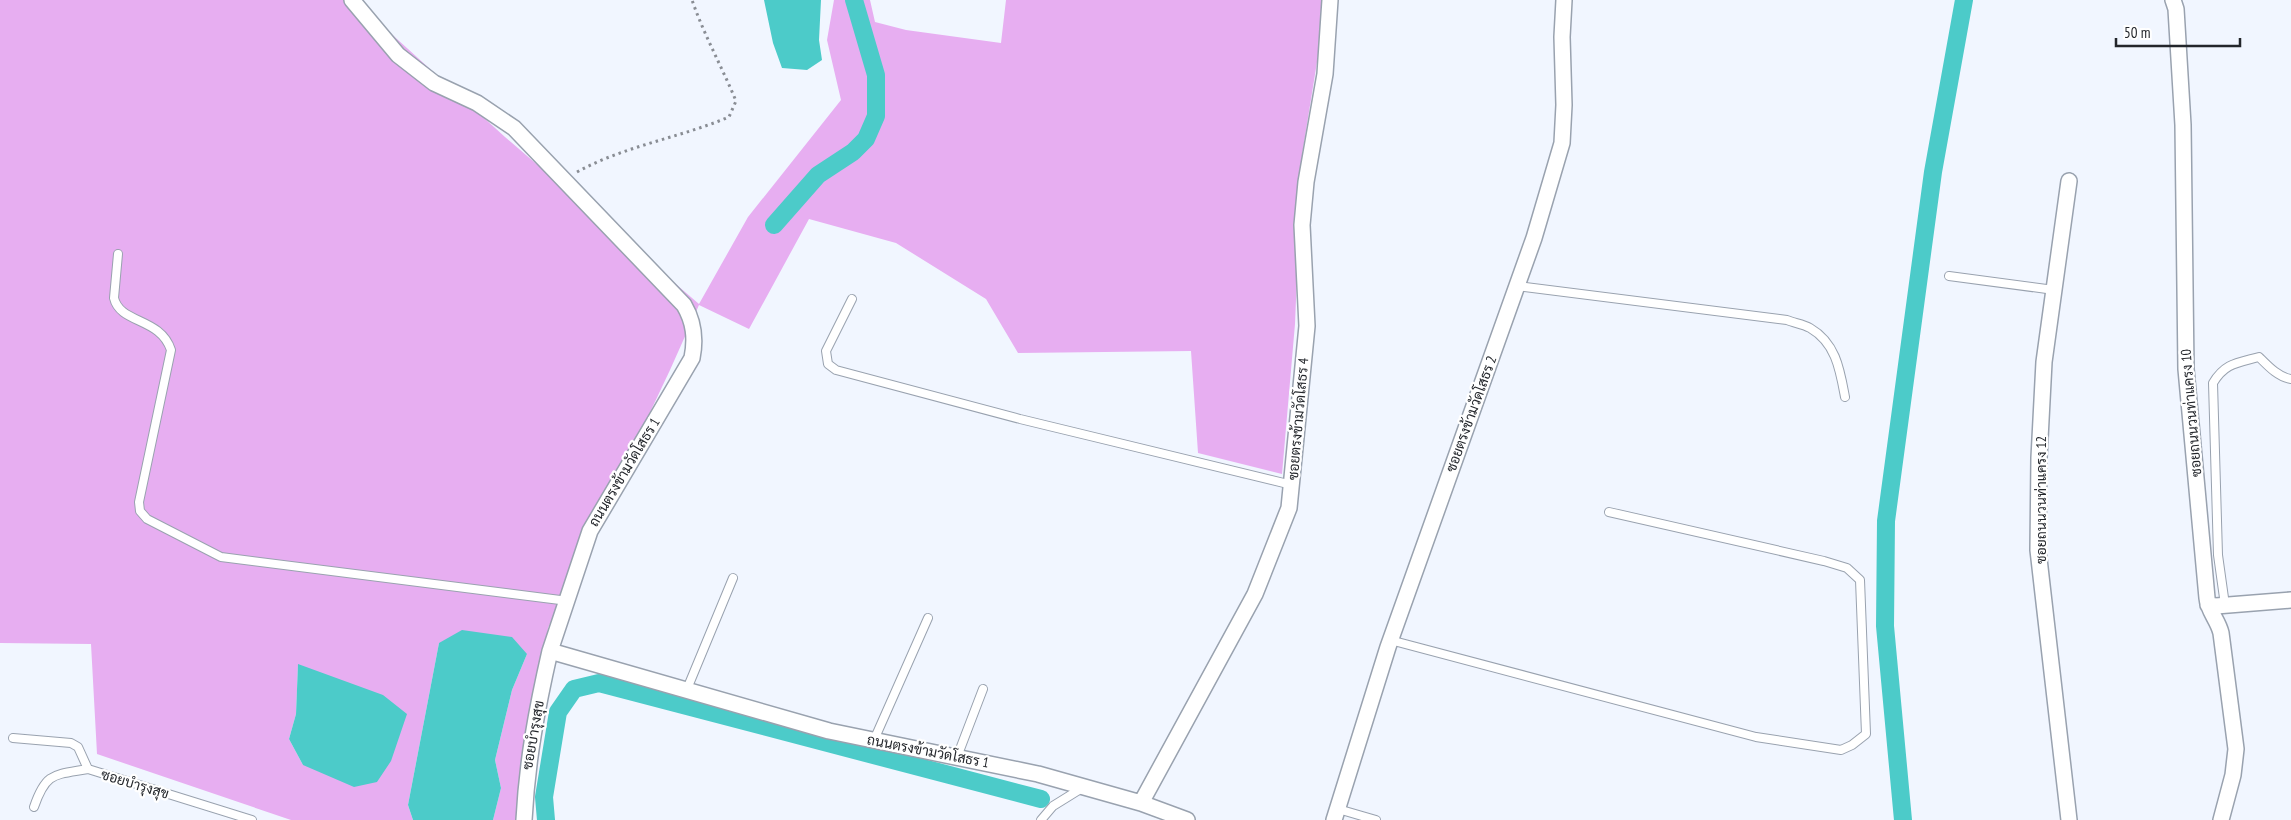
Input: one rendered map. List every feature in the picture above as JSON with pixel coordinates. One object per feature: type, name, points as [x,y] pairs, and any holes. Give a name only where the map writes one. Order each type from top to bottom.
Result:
[{"type":"street","name":"ถนนตรงข้ามวัดโสธร 1","points":[[352,0],[398,55],[434,83],[477,103],[514,128],[684,305],[691,317],[694,346],[692,358],[590,531],[568,602],[550,651],[829,731],[1038,774],[1141,804],[1187,820]]},
{"type":"street","name":"ซอยตรงข้ามวัดโสธร 4","points":[[1141,804],[1255,594],[1289,508],[1307,326],[1302,225],[1306,182],[1325,74],[1330,0]]},
{"type":"street","name":"ซอยตรงข้ามวัดโสธร 2","points":[[1336,815],[1390,640],[1534,238],[1562,143],[1564,0]]},
{"type":"street","name":"ซอยถนนวนท่าแครง 10","points":[[2173,0],[2176,8],[2183,125],[2186,369],[2208,605],[2220,626],[2236,748],[2233,775],[2221,820]]},
{"type":"street","name":"ซอยถนนวนท่าแครง 12","points":[[2069,181],[2044,362],[2039,458],[2038,550],[2069,820]]},
{"type":"street","points":[[2208,605],[2225,606],[2291,600]]},
{"type":"street","name":"ซอยบำรุงสุข","points":[[524,820],[528,765],[536,713],[550,651]]},
{"type":"lane","points":[[118,254],[115,304],[120,310],[160,331],[168,341],[171,350],[139,502],[140,511],[147,519],[221,556],[568,602]]},
{"type":"lane","points":[[1949,276],[2054,290]]},
{"type":"lane","points":[[1517,286],[1787,320],[1810,328],[1829,346],[1840,365],[1845,397]]},
{"type":"lane","points":[[852,299],[826,351],[828,364],[836,370],[1020,419],[1292,485]]},
{"type":"lane","points":[[2225,606],[2218,555],[2213,383],[2219,373],[2229,365],[2259,357],[2272,370],[2286,378],[2291,378]]},
{"type":"lane","points":[[1390,640],[1756,737],[1841,750],[1852,745],[1866,734],[1860,580],[1847,568],[1824,561],[1609,512]]},
{"type":"lane","points":[[687,689],[733,578]]},
{"type":"lane","points":[[874,740],[928,618]]},
{"type":"lane","points":[[958,757],[984,689]]},
{"type":"lane","points":[[12,738],[71,743],[78,746],[88,770]]},
{"type":"lane","name":"ซอยบำรุงสุข","points":[[34,806],[41,787],[48,779],[62,774],[88,770],[252,820]]},
{"type":"lane","points":[[1041,820],[1053,806],[1083,787]]},
{"type":"lane","points":[[1336,815],[1376,820]]},
{"type":"path","points":[[564,180],[595,162],[703,128],[728,117],[736,101],[702,31],[692,0]]},
{"type":"shaded area","points":[[0,0],[354,0],[505,137],[699,304],[748,217],[841,100],[827,40],[834,0],[870,0],[875,22],[906,30],[1001,43],[1006,0],[1327,0],[1302,155],[1295,324],[1282,474],[1198,453],[1191,351],[1018,353],[986,299],[896,243],[809,219],[749,329],[699,305],[548,628],[521,820],[493,820],[501,788],[495,760],[512,690],[527,654],[439,643],[408,805],[413,820],[291,820],[97,754],[91,644],[0,643]],"holes":[[[298,665],[303,765],[289,739],[296,714]]]},
{"type":"water","points":[[764,0],[821,0],[819,40],[822,60],[807,70],[782,68],[773,43]]},
{"type":"water","points":[[462,630],[512,637],[527,654],[512,690],[495,760],[501,788],[493,820],[413,820],[408,805],[439,643]]},
{"type":"water","points":[[298,664],[383,695],[407,714],[391,761],[377,782],[354,787],[303,765],[289,739],[296,714]]},
{"type":"waterway","points":[[774,225],[818,175],[853,152],[866,139],[876,116],[876,75],[854,0]]},
{"type":"waterway","points":[[1903,820],[1885,626],[1886,521],[1933,172],[1964,0]]},
{"type":"waterway","points":[[546,820],[544,797],[558,712],[574,689],[599,683],[1041,799]]}]
